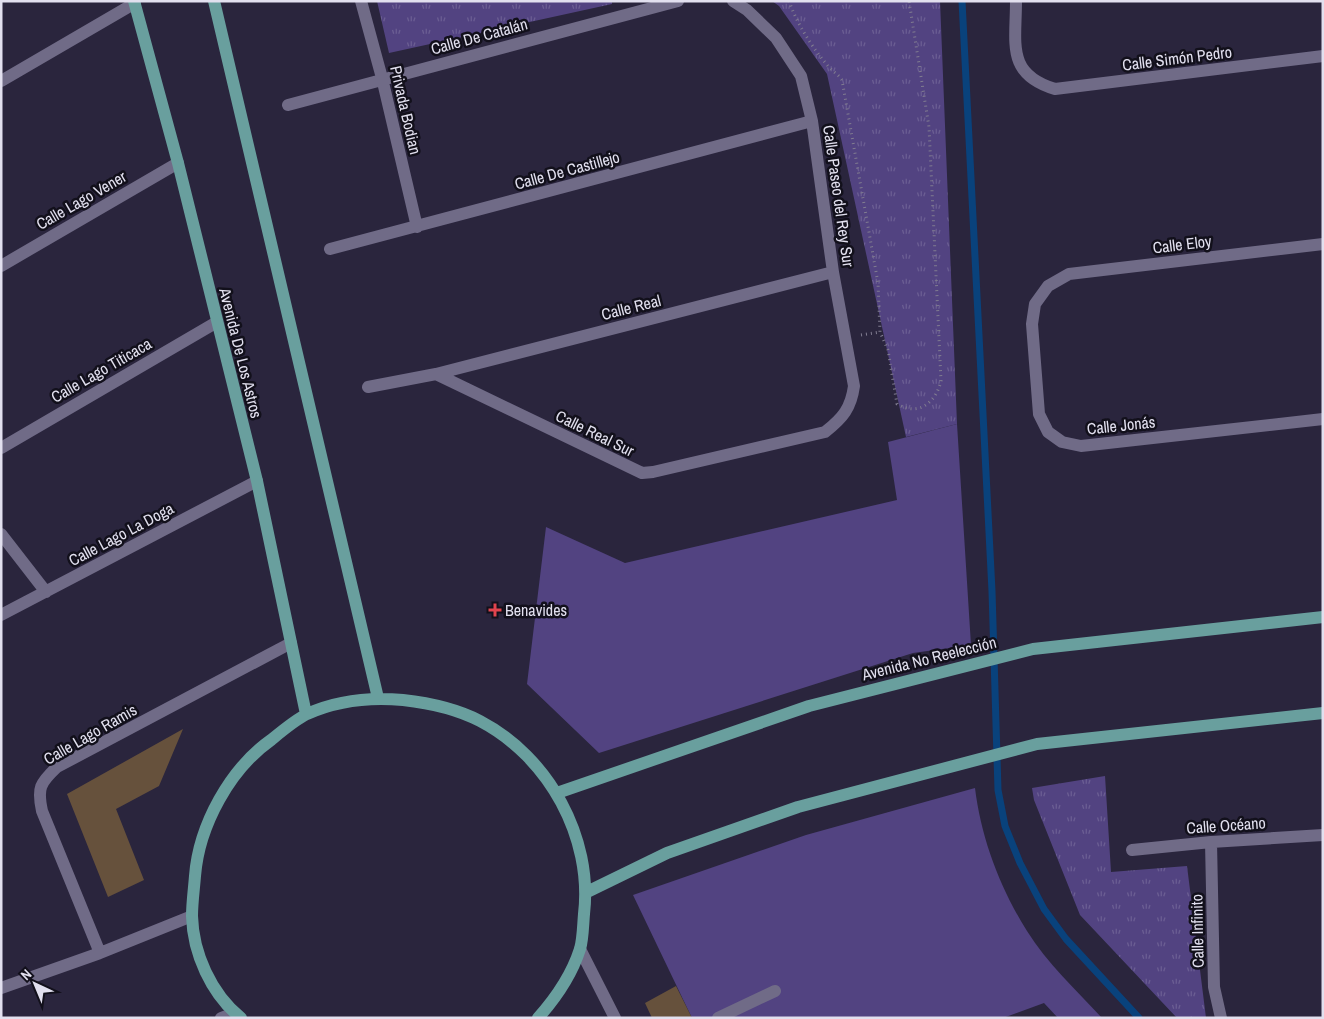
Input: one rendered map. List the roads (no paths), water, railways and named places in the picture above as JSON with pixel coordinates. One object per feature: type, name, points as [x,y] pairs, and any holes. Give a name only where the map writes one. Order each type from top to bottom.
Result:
[{"type":"main road","points":[[214,1],[378,698]]},
{"type":"main road","name":"Avenida De Los Astros","points":[[134,2],[178,163],[257,481],[306,714]]},
{"type":"main road","name":"Avenida No Reelección","points":[[557,793],[809,706],[1033,649],[1323,618]]},
{"type":"main road","points":[[238,1015],[212,985],[197,951],[192,916],[196,862],[217,800],[255,751],[306,714],[341,703],[378,698],[431,703],[481,721],[524,752],[557,793],[578,841],[586,892],[580,949],[555,999],[538,1018]]},
{"type":"main road","points":[[586,892],[667,853],[798,806],[1037,744],[1323,713]]},
{"type":"street","name":"Privada Bodian","points":[[362,1],[417,227]]},
{"type":"street","name":"Calle De Catalán","points":[[288,105],[382,78],[678,1]]},
{"type":"street","name":"Calle Paseo del Rey Sur","points":[[733,1],[747,10],[776,38],[801,76],[812,121],[834,272],[854,386],[851,404],[842,419]]},
{"type":"street","name":"Calle Simón Pedro","points":[[1016,1],[1016,51],[1024,71],[1037,83],[1055,89],[1323,56]]},
{"type":"street","points":[[1,81],[134,2]]},
{"type":"street","name":"Calle De Castillejo","points":[[330,250],[812,121]]},
{"type":"street","name":"Calle Lago Vener","points":[[1,266],[178,163]]},
{"type":"street","name":"Calle Eloy","points":[[1048,286],[1069,274],[1323,244]]},
{"type":"street","name":"Calle Real","points":[[436,374],[834,272]]},
{"type":"street","name":"Calle Jonás","points":[[1048,286],[1035,304],[1032,324],[1039,414],[1048,432],[1062,442],[1081,446],[1323,419]]},
{"type":"street","name":"Calle Lago Titicaca","points":[[1,448],[217,322]]},
{"type":"street","points":[[368,387],[436,374]]},
{"type":"street","name":"Calle Real Sur","points":[[436,374],[632,470],[642,472],[653,472],[825,432],[842,419]]},
{"type":"street","name":"Calle Lago La Doga","points":[[1,615],[257,481]]},
{"type":"street","points":[[1,534],[46,592]]},
{"type":"street","name":"Calle Lago Ramis","points":[[100,953],[42,811],[39,795],[43,780],[57,767],[291,643]]},
{"type":"street","name":"Calle Océano","points":[[1132,850],[1211,842],[1323,835]]},
{"type":"street","name":"Calle Infinito","points":[[1211,842],[1214,987],[1218,1012],[1222,1018]]},
{"type":"street","points":[[1,988],[100,953],[192,916]]},
{"type":"street","points":[[580,949],[615,1018]]},
{"type":"street","points":[[718,1018],[776,991]]},
{"type":"street","points":[[221,1018],[238,1015]]},
{"type":"waterway","points":[[962,1],[992,591],[998,790],[1005,826],[1020,863],[1044,909],[1066,939],[1139,1018]]},
{"type":"place","name":"Benavides","points":[[495,610]]}]
